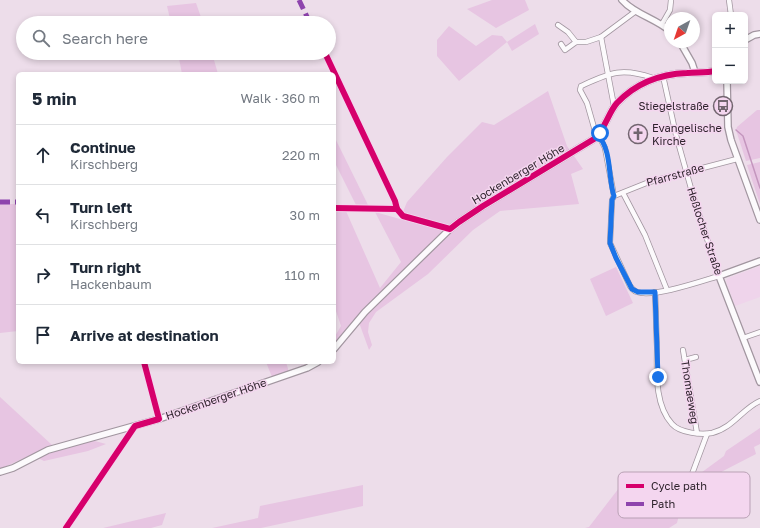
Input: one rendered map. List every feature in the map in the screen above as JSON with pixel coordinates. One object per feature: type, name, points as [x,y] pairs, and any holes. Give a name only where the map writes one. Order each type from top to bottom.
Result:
[{"type":"street","points":[[621,0],[636,11],[662,24],[670,10],[671,0]]},
{"type":"street","points":[[729,0],[731,12]]},
{"type":"street","points":[[561,44],[565,50],[576,42],[586,42],[601,37],[636,11]]},
{"type":"street","points":[[558,25],[568,32],[576,42]]},
{"type":"street","points":[[748,38],[760,34]]},
{"type":"street","points":[[601,37],[614,106]]},
{"type":"street","points":[[683,48],[692,63],[695,72]]},
{"type":"street","points":[[598,136],[614,106],[630,92],[653,78],[712,71]]},
{"type":"street","points":[[653,78],[623,72],[609,74],[580,88],[587,103],[595,131],[603,143],[607,155],[614,196],[612,200],[609,239],[611,248],[632,289],[638,292],[667,290],[719,276],[760,261]]},
{"type":"street","name":"Heßlocher Straße","points":[[663,76],[686,172],[719,276],[760,382]]},
{"type":"street","points":[[727,84],[728,127],[731,140],[760,220]]},
{"type":"street","name":"Hockenberger Höhe","points":[[336,347],[365,312],[459,222],[598,136]]},
{"type":"street","name":"Pfarrstraße","points":[[614,196],[649,182],[737,159]]},
{"type":"street","points":[[623,193],[645,235],[667,290]]},
{"type":"street","points":[[655,292],[658,388],[662,406],[668,419],[674,426],[683,430],[707,434],[724,428],[760,401]]},
{"type":"street","points":[[743,338],[760,332]]},
{"type":"street","name":"Thomaeweg","points":[[683,350],[697,433]]},
{"type":"street","points":[[685,360],[696,357]]},
{"type":"street","name":"Hockenberger Höhe","points":[[0,472],[13,468],[48,450],[159,419],[307,368],[314,364]]},
{"type":"street","points":[[693,472],[707,434]]},
{"type":"shaded area","points":[[492,0],[525,0],[529,10],[496,28],[467,9]]},
{"type":"shaded area","points":[[196,3],[201,16],[169,16],[167,6]]},
{"type":"shaded area","points":[[535,24],[539,34],[512,51],[507,42]]},
{"type":"shaded area","points":[[449,26],[476,46],[492,35],[502,36],[507,42],[459,81],[437,56],[437,40]]},
{"type":"shaded area","points":[[179,60],[214,60],[217,72],[182,72]]},
{"type":"shaded area","points":[[548,91],[567,146],[583,169],[571,174],[579,204],[500,211],[473,230],[428,274],[376,312],[369,323],[368,332],[372,345],[369,350],[357,317],[336,342],[336,335],[341,326],[336,311],[336,210],[346,211],[380,288],[401,262],[375,212],[400,219],[407,202],[447,157],[482,122],[494,125]]},
{"type":"shaded area","points":[[757,110],[760,110],[760,158],[746,161],[736,130],[737,127]]},
{"type":"shaded area","points":[[336,140],[369,207],[356,205],[336,165]]},
{"type":"shaded area","points":[[760,162],[760,204],[747,165]]},
{"type":"shaded area","points":[[0,204],[16,204],[16,331],[0,333]]},
{"type":"shaded area","points":[[760,266],[760,297],[735,306],[726,281],[728,278]]},
{"type":"shaded area","points":[[616,267],[633,303],[606,316],[590,279]]},
{"type":"shaded area","points":[[267,364],[287,364],[289,372],[272,377]]},
{"type":"shaded area","points":[[0,397],[52,445],[0,469]]},
{"type":"shaded area","points":[[760,428],[760,444],[754,447],[756,454],[721,472],[702,472],[724,456],[726,451]]},
{"type":"shaded area","points":[[91,440],[106,444],[88,451],[44,461],[38,458],[57,450]]},
{"type":"shaded area","points":[[363,485],[363,506],[261,528],[212,528],[258,518],[260,506]]},
{"type":"shaded area","points":[[618,489],[618,518],[678,518],[677,523],[669,528],[585,528],[589,527]]},
{"type":"shaded area","points":[[166,513],[162,525],[151,528],[103,528]]},
{"type":"waterway","points":[[736,130],[743,136],[760,188]]},
{"type":"marked path","points":[[299,0],[307,16]]},
{"type":"marked path","points":[[0,202],[16,202]]},
{"type":"cycle path","points":[[328,60],[334,72]]},
{"type":"cycle path","points":[[336,76],[395,201],[397,209],[403,216],[450,229],[483,206],[594,139],[601,131],[617,103],[632,90],[649,81],[668,75],[712,71]]},
{"type":"cycle path","points":[[336,208],[397,209]]},
{"type":"cycle path","points":[[66,528],[135,426],[159,419],[145,364]]},
{"type":"place","name":"Stiegelstraße","points":[[723,106]]},
{"type":"place","name":"Evangelische Kirche","points":[[638,134]]},
{"type":"route","points":[[600,133],[598,136],[603,143],[607,155],[614,196],[612,200],[609,239],[611,248],[632,289],[642,293],[655,292],[658,377]]}]
